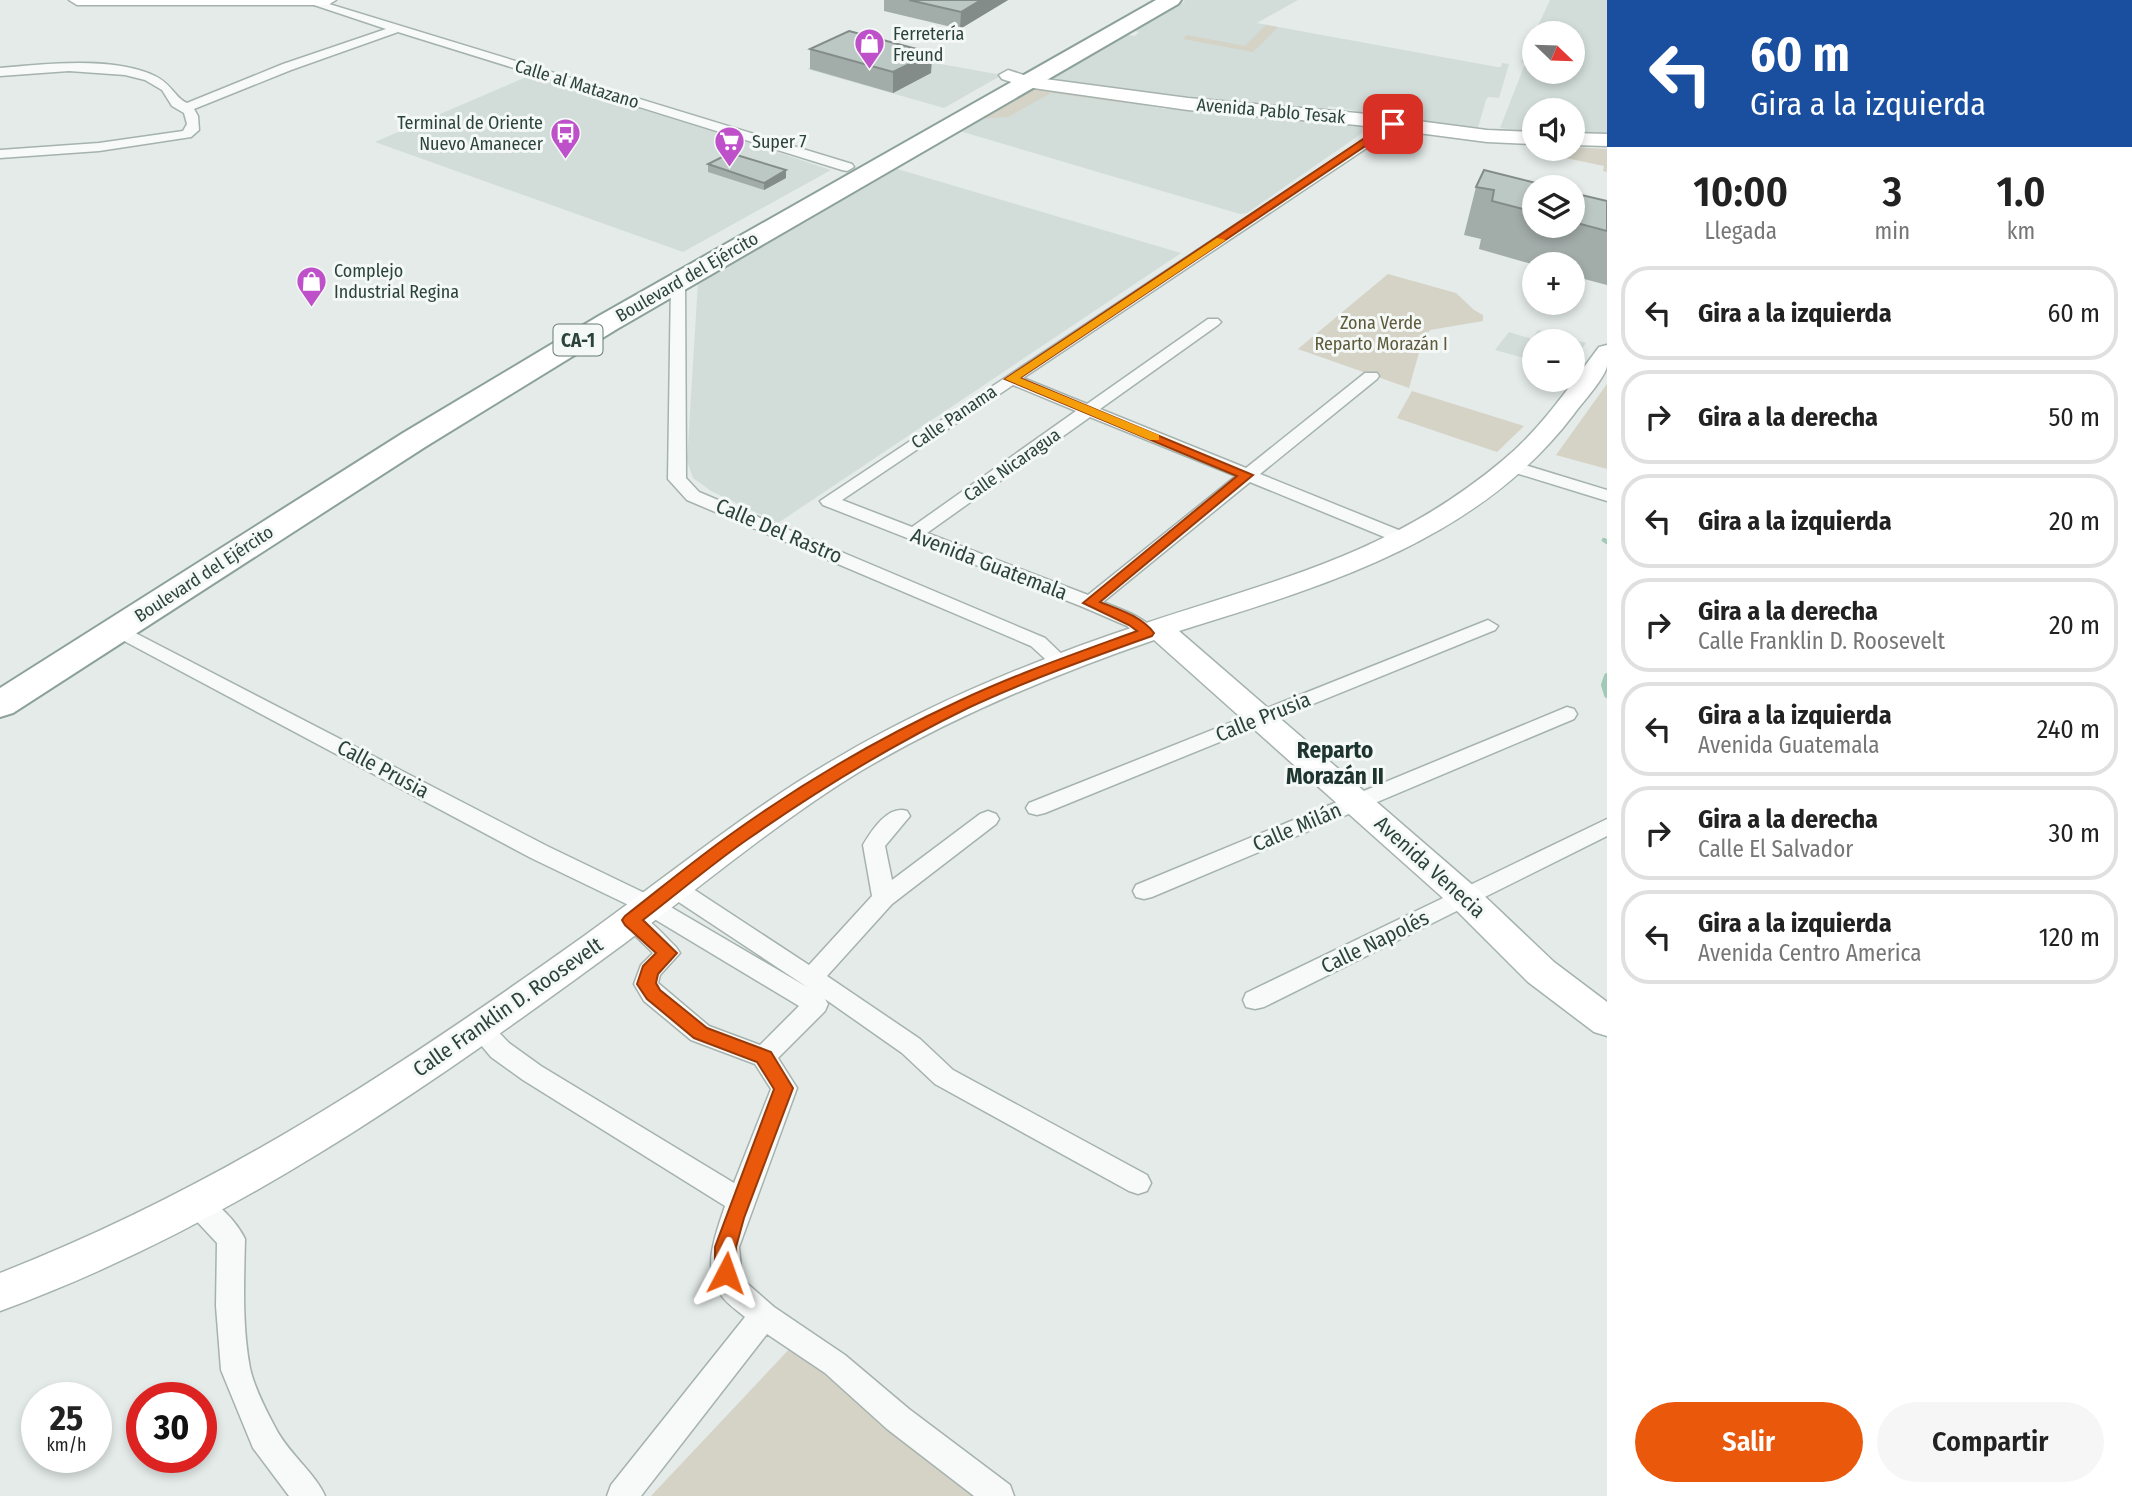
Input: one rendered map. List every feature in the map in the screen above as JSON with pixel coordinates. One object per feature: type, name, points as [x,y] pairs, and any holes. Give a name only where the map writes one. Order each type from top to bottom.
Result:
[{"type":"highway","name":"Boulevard del Ejército","points":[[0,705],[392,454],[582,327],[710,263],[1121,19],[1171,0]]},
{"type":"highway","name":"Boulevard del Ejército","points":[[0,675],[346,459],[582,327],[847,167],[1017,79]]},
{"type":"highway","points":[[710,263],[722,248],[848,177],[853,172],[847,167]]},
{"type":"main road","name":"Calle al Matazano","points":[[77,0],[328,0]]},
{"type":"main road","name":"Avenida Pablo Tesak","points":[[1017,79],[1188,104],[1522,137]]},
{"type":"main road","points":[[1585,139],[1607,140]]},
{"type":"main road","name":"Calle Franklin D. Roosevelt","points":[[0,1292],[51,1274],[199,1205],[362,1108],[651,904],[741,835],[832,776],[964,704],[1062,663],[1331,573],[1405,539],[1447,514],[1512,466],[1557,419],[1607,352]]},
{"type":"main road","name":"Avenida Venecia","points":[[1153,631],[1264,716],[1464,897],[1541,972],[1607,1022]]},
{"type":"street","name":"Calle al Matazano","points":[[308,1],[847,167]]},
{"type":"street","points":[[188,107],[397,29]]},
{"type":"street","points":[[0,72],[80,67],[127,71],[167,85],[174,94],[176,103],[188,107],[194,116],[192,130],[186,134],[99,147],[0,154]]},
{"type":"street","name":"Calle Panama","points":[[828,501],[1393,124]]},
{"type":"street","name":"Calle Del Rastro","points":[[678,281],[677,479],[693,496],[1038,642],[1062,663]]},
{"type":"street","name":"Calle Nicaragua","points":[[914,534],[1213,322]]},
{"type":"street","points":[[1090,603],[1371,376]]},
{"type":"street","points":[[1011,379],[1405,539]]},
{"type":"street","points":[[1512,466],[1607,496]]},
{"type":"street","name":"Avenida Guatemala","points":[[828,501],[1090,603],[1153,631]]},
{"type":"street","name":"Calle Prusia","points":[[1037,808],[1488,626]]},
{"type":"street","name":"Calle Prusia","points":[[118,630],[539,852],[651,904]]},
{"type":"street","name":"Calle Milán","points":[[1144,891],[1567,714]]},
{"type":"street","points":[[884,898],[874,845],[899,816]]},
{"type":"street","points":[[812,977],[884,898],[988,819]]},
{"type":"street","name":"Calle Napolés","points":[[1255,1000],[1607,827]]},
{"type":"street","points":[[651,904],[816,1004],[764,1057]]},
{"type":"street","points":[[651,904],[668,953]]},
{"type":"street","points":[[651,904],[718,919],[812,977],[911,1046],[944,1077],[1138,1183]]},
{"type":"street","points":[[692,931],[649,971],[646,984],[653,995],[700,1033],[764,1057],[784,1088],[725,1247],[726,1273],[731,1287],[764,1316],[835,1364],[898,1419],[999,1496]]},
{"type":"street","points":[[478,1027],[500,1049],[532,1073],[740,1201]]},
{"type":"street","points":[[199,1205],[231,1238],[230,1306],[236,1370],[264,1438],[292,1478],[310,1496]]},
{"type":"street","points":[[622,1496],[676,1424],[764,1316]]},
{"type":"shaded area","points":[[1183,0],[1298,0],[1257,23],[1497,67],[1501,67],[1502,63],[1509,64],[1499,98],[1488,97],[1486,100],[1477,131],[1355,114],[1356,111],[1329,106],[1325,111],[1316,111],[1236,106],[1044,79],[1123,34],[1135,36],[1139,32],[1131,30],[1176,4],[1185,2]]},
{"type":"shaded area","points":[[1550,0],[1607,0],[1607,133],[1585,133],[1585,98],[1522,98],[1522,131],[1500,128],[1522,72],[1522,84],[1586,84],[1586,21],[1540,21]]},
{"type":"shaded area","points":[[851,48],[1002,75],[944,108],[807,69]]},
{"type":"shaded area","name":"Terminal de Oriente Nuevo Amanecer","points":[[533,74],[831,170],[683,252],[375,142]]},
{"type":"shaded area","points":[[1029,88],[1145,102],[1148,106],[1166,109],[1168,106],[1361,123],[1371,127],[1247,213],[1240,214],[956,130]]},
{"type":"shaded area","points":[[894,168],[1181,253],[778,523],[711,491],[693,478],[687,461],[698,282]]},
{"type":"shaded area","points":[[1509,332],[1522,336],[1522,357],[1495,350]]},
{"type":"green space","points":[[1266,25],[1278,27],[1253,52],[1183,39],[1187,35],[1245,46]]},
{"type":"green space","points":[[1033,88],[1145,102],[1148,106],[1051,93],[1008,117],[975,119]]},
{"type":"green space","points":[[1585,148],[1607,149],[1607,172],[1603,171],[1604,166],[1580,161],[1585,161]]},
{"type":"green space","name":"Zona Verde Reparto Morazán I","points":[[1388,274],[1456,293],[1483,315],[1483,321],[1430,330],[1423,338],[1409,388],[1298,349]]},
{"type":"green space","points":[[1607,384],[1607,469],[1556,455]]},
{"type":"green space","points":[[1412,391],[1524,426],[1497,452],[1397,418]]},
{"type":"green space","points":[[795,1343],[985,1496],[651,1496]]},
{"type":"building","points":[[909,0],[981,0],[961,12]]},
{"type":"building","points":[[849,31],[932,53],[893,72],[810,49]]},
{"type":"building","points":[[730,153],[786,170],[764,183],[708,164]]},
{"type":"building","points":[[1484,170],[1522,180],[1522,209],[1492,201],[1494,190],[1476,187]]},
{"type":"building","points":[[1585,196],[1607,201],[1607,231],[1585,225]]},
{"type":"waterway","points":[[1607,676],[1604,685],[1607,695]]},
{"type":"slow traffic","points":[[1155,438],[1011,379],[1220,240]]},
{"type":"place","name":"Ferretería Freund","points":[[870,71]]},
{"type":"place","name":"Terminal de Oriente Nuevo Amanecer","points":[[566,160]]},
{"type":"place","name":"Super 7","points":[[729,169]]},
{"type":"place","name":"Complejo Industrial Regina","points":[[311,308]]},
{"type":"district","name":"Reparto Morazán II","points":[[1335,763]]},
{"type":"route","points":[[726,1273],[725,1247],[734,1218],[784,1088],[764,1057],[700,1033],[653,995],[646,984],[649,971],[668,953],[631,920],[741,835],[832,776],[964,704],[1062,663],[1147,633],[1135,622],[1090,603],[1247,475],[1011,379],[1393,124]]}]
